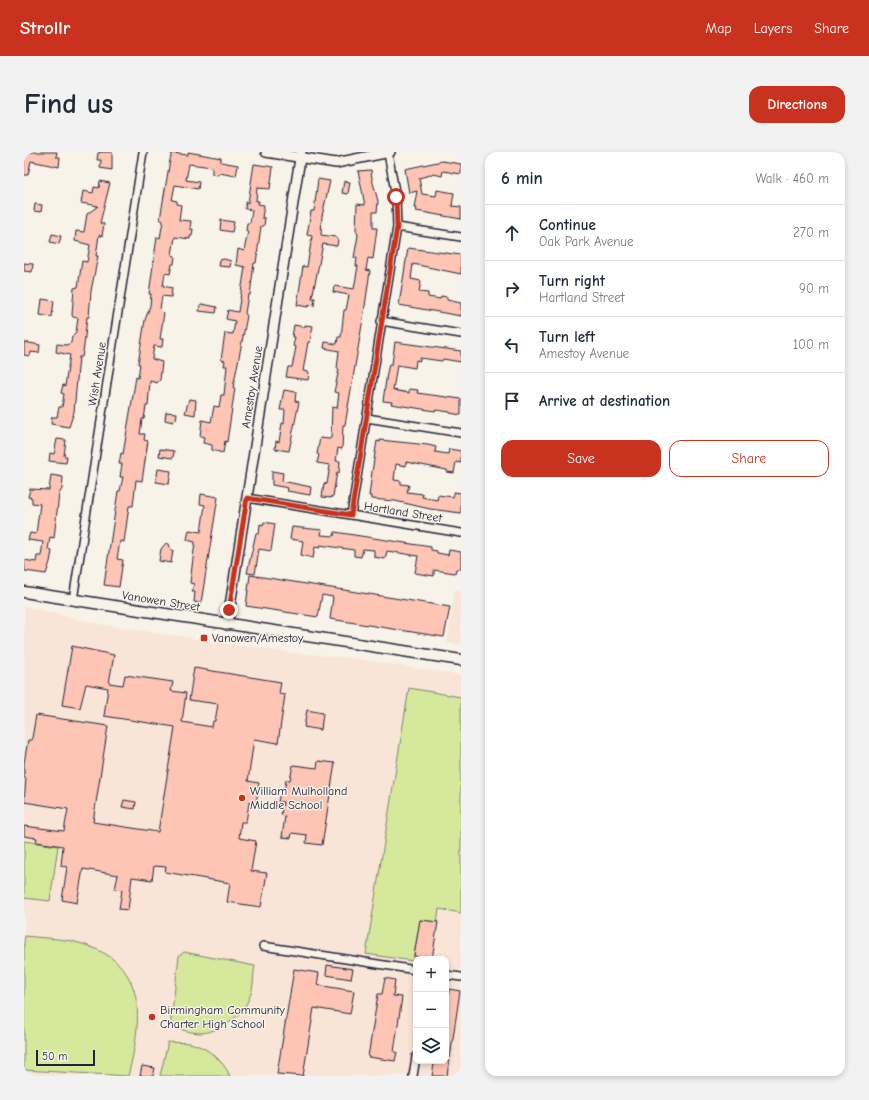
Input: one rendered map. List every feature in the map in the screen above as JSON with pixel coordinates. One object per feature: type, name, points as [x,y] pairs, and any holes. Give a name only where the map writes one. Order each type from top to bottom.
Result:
[{"type":"main road","name":"Vanowen Street","points":[[24,592],[227,625],[461,660]]},
{"type":"street","name":"Wish Avenue","points":[[73,600],[143,152]]},
{"type":"street","points":[[266,152],[300,155],[336,163],[389,152],[396,197],[397,227],[351,515]]},
{"type":"street","name":"Amestoy Avenue","points":[[227,625],[300,155]]},
{"type":"street","points":[[397,227],[461,237]]},
{"type":"street","points":[[382,321],[461,334]]},
{"type":"street","points":[[367,418],[461,433]]},
{"type":"street","name":"Hartland Street","points":[[247,498],[461,533]]},
{"type":"street","points":[[263,946],[413,970]]},
{"type":"street","points":[[449,975],[461,977]]},
{"type":"street","points":[[413,1076],[415,1064]]},
{"type":"shaded area","points":[[455,589],[461,590],[461,645],[447,643]]},
{"type":"shaded area","name":"William Mulholland Middle School","points":[[24,606],[99,624],[285,652],[350,658],[461,675],[461,1076],[24,1076]]},
{"type":"green space","points":[[409,688],[461,697],[461,913],[439,909],[437,922],[420,920],[413,961],[366,954]]},
{"type":"green space","points":[[24,841],[58,846],[50,901],[24,898]]},
{"type":"green space","points":[[25,936],[71,941],[96,949],[115,961],[127,975],[134,992],[137,1011],[137,1031],[128,1076],[24,1070]]},
{"type":"green space","points":[[184,952],[255,966],[252,990],[249,999],[239,1014],[226,1025],[210,1032],[201,1033],[189,1032],[170,1027],[179,956]]},
{"type":"green space","points":[[168,1042],[190,1043],[208,1051],[219,1060],[230,1076],[160,1076]]},
{"type":"building","points":[[24,152],[57,152],[56,157],[60,157],[59,167],[31,161],[28,175],[24,175]]},
{"type":"building","points":[[112,152],[112,170],[100,168],[101,160],[97,160],[98,153]]},
{"type":"building","points":[[188,152],[221,158],[221,162],[238,165],[236,176],[219,173],[218,175],[212,174],[212,167],[189,164],[186,180],[199,182],[198,189],[175,185],[172,200],[177,201],[177,204],[181,205],[179,220],[191,221],[190,229],[193,229],[192,236],[190,236],[190,239],[175,237],[172,255],[175,256],[174,264],[172,264],[170,274],[165,273],[163,286],[172,288],[171,297],[162,296],[160,309],[164,313],[160,339],[163,339],[162,347],[154,346],[152,359],[162,362],[160,380],[157,383],[150,381],[148,406],[146,406],[144,419],[142,419],[140,434],[145,434],[144,440],[148,441],[142,481],[136,480],[133,506],[129,506],[124,542],[120,541],[117,559],[123,560],[119,587],[104,585],[118,491],[120,491],[123,477],[120,477],[122,464],[119,464],[121,453],[123,454],[136,377],[138,378],[140,364],[138,364],[145,320],[150,306],[151,294],[149,294],[157,237],[160,238],[163,221],[160,219],[170,160],[172,153],[188,155]]},
{"type":"building","points":[[442,161],[461,164],[461,174],[443,171],[442,176],[434,174],[419,178],[422,194],[436,196],[437,190],[454,193],[452,206],[461,207],[461,219],[416,211],[417,208],[414,208],[417,191],[409,193],[405,169]]},
{"type":"building","points":[[254,164],[273,167],[270,189],[257,188],[256,201],[259,201],[258,204],[264,205],[262,218],[265,218],[264,226],[261,226],[250,295],[248,295],[245,313],[247,316],[233,388],[235,388],[227,442],[225,441],[223,453],[212,450],[212,445],[203,443],[204,437],[200,436],[202,420],[211,422],[214,406],[219,407],[221,395],[224,395],[227,366],[224,366],[225,361],[221,360],[225,333],[233,334],[235,321],[226,319],[228,310],[238,312],[245,267],[236,265],[238,249],[244,251],[248,231],[246,231],[247,223],[250,223],[252,210],[245,209],[246,202],[248,203]]},
{"type":"building","points":[[371,170],[378,201],[377,212],[373,212],[373,228],[377,228],[373,259],[368,258],[366,270],[370,271],[364,313],[345,425],[343,425],[342,449],[338,448],[336,461],[340,461],[339,473],[337,472],[333,496],[331,498],[322,497],[324,483],[327,484],[330,465],[317,463],[319,455],[317,454],[320,438],[331,438],[332,407],[337,408],[339,393],[334,392],[339,369],[337,369],[339,351],[324,348],[325,342],[337,344],[338,337],[341,337],[344,310],[346,310],[349,295],[333,292],[334,286],[354,289],[358,266],[356,266],[357,258],[354,258],[358,235],[356,230],[357,204],[365,205],[358,171]]},
{"type":"building","points":[[318,179],[330,181],[322,216],[321,235],[336,237],[338,239],[337,246],[323,244],[312,298],[315,298],[314,306],[309,305],[308,307],[297,305],[303,266],[307,267],[312,236],[307,235],[311,211],[314,211]]},
{"type":"building","points":[[100,181],[110,183],[100,223],[104,224],[102,236],[99,235],[96,256],[98,256],[91,291],[89,317],[87,317],[82,357],[79,357],[74,412],[69,427],[51,424],[52,417],[57,417],[59,407],[62,407],[64,394],[61,393],[63,385],[65,386],[70,355],[56,352],[57,344],[66,345],[71,343],[72,336],[76,332],[78,318],[73,317],[72,315],[74,288],[78,287],[82,261],[87,262],[90,245],[75,241],[76,231],[84,232],[87,214],[98,206],[81,203],[83,191],[93,193],[94,187],[99,188]]},
{"type":"building","points":[[344,181],[350,182],[348,194],[342,193]]},
{"type":"building","points":[[35,204],[42,205],[41,212],[34,211]]},
{"type":"building","points":[[221,220],[234,222],[232,232],[220,230]]},
{"type":"building","points":[[52,234],[61,236],[59,244],[50,242]]},
{"type":"building","points":[[408,248],[461,255],[461,274],[413,264],[411,279],[421,281],[419,292],[428,293],[428,297],[440,299],[441,296],[447,297],[447,300],[461,303],[461,316],[399,305]]},
{"type":"building","points":[[224,259],[231,261],[230,267],[219,266],[220,260]]},
{"type":"building","points":[[24,263],[33,264],[32,272],[24,271]]},
{"type":"building","points":[[42,299],[54,301],[52,317],[40,315]]},
{"type":"building","points":[[202,304],[217,307],[216,313],[199,311],[200,305]]},
{"type":"building","points":[[294,325],[305,327],[305,325],[313,326],[310,342],[308,342],[303,371],[309,372],[308,380],[286,377],[288,367],[292,367],[296,347],[293,346],[295,337],[292,337]]},
{"type":"building","points":[[24,342],[40,345],[39,353],[31,352],[30,356],[24,355]]},
{"type":"building","points":[[395,342],[461,351],[461,362],[443,359],[442,361],[420,358],[420,361],[416,360],[415,368],[397,365],[393,390],[409,393],[409,389],[418,390],[417,393],[461,399],[461,415],[450,412],[391,404],[392,402],[383,401],[387,373],[389,364],[392,364]]},
{"type":"building","points":[[284,390],[296,392],[295,401],[299,402],[289,451],[275,449],[276,441],[279,442],[282,423],[284,424],[285,410],[280,410]]},
{"type":"building","points":[[189,399],[196,400],[195,415],[185,413]]},
{"type":"building","points":[[166,412],[177,413],[176,420],[173,419],[173,422],[165,420]]},
{"type":"building","points":[[57,439],[66,440],[64,456],[67,456],[66,463],[49,461],[50,453],[54,454]]},
{"type":"building","points":[[380,440],[428,445],[436,447],[435,452],[448,454],[449,449],[461,451],[461,463],[456,462],[454,473],[447,472],[447,470],[406,462],[406,466],[396,464],[394,480],[401,481],[401,484],[409,485],[407,492],[423,494],[422,497],[437,500],[438,495],[453,497],[454,492],[461,493],[461,513],[430,509],[395,501],[371,499],[371,496],[369,496],[372,472],[377,441],[380,442]]},
{"type":"building","points":[[160,449],[174,451],[173,458],[159,456]]},
{"type":"building","points":[[158,469],[171,471],[169,484],[156,482]]},
{"type":"building","points":[[272,471],[283,473],[282,481],[311,487],[310,495],[287,491],[288,488],[272,485]]},
{"type":"building","points":[[51,475],[63,477],[62,489],[59,494],[54,538],[50,537],[48,550],[52,551],[50,562],[46,574],[25,571],[24,560],[36,562],[37,556],[41,556],[43,542],[28,540],[30,533],[36,534],[40,504],[32,503],[32,498],[28,497],[30,489],[49,490]]},
{"type":"building","points":[[201,494],[218,497],[201,603],[194,602],[195,592],[192,592],[194,584],[190,583],[195,542],[187,540],[189,530],[201,532],[205,505],[200,504]]},
{"type":"building","points":[[264,522],[275,524],[271,551],[259,549],[255,574],[247,573],[256,533],[259,534],[260,524],[263,525]]},
{"type":"building","points":[[292,527],[322,530],[321,535],[334,536],[335,532],[431,547],[431,550],[437,551],[437,553],[448,555],[449,550],[461,552],[461,569],[456,569],[455,573],[434,570],[434,576],[415,573],[418,556],[387,551],[385,559],[374,557],[374,550],[363,549],[361,557],[354,556],[354,550],[320,545],[320,548],[315,547],[313,558],[301,555],[303,541],[290,539]]},
{"type":"building","points":[[166,543],[169,544],[171,550],[173,550],[171,563],[159,561],[161,549]]},
{"type":"building","points":[[250,575],[450,607],[444,637],[330,619],[333,597],[322,595],[318,617],[246,606]]},
{"type":"building","points":[[72,646],[114,655],[109,683],[123,685],[125,675],[173,682],[171,691],[186,693],[182,722],[212,727],[213,721],[215,721],[218,704],[189,700],[194,668],[281,682],[279,694],[285,695],[278,743],[254,739],[248,781],[259,783],[256,804],[249,803],[246,822],[241,822],[239,838],[256,841],[251,871],[267,873],[261,907],[227,902],[230,883],[165,872],[166,867],[154,866],[152,880],[132,877],[128,910],[119,909],[122,890],[115,889],[118,875],[83,869],[77,903],[62,900],[67,867],[61,866],[63,846],[36,842],[37,838],[24,836],[24,826],[64,831],[68,809],[24,802],[26,778],[24,778],[24,763],[28,740],[31,740],[32,738],[36,715],[108,726],[93,822],[158,832],[175,727],[104,716],[108,688],[86,684],[80,708],[62,705]]},
{"type":"building","points":[[307,710],[323,713],[321,730],[304,727]]},
{"type":"building","points":[[318,761],[335,763],[322,845],[306,843],[307,835],[292,833],[291,838],[282,837],[285,816],[281,815],[283,802],[278,802],[280,792],[284,792],[286,780],[290,780],[293,765],[317,768]]},
{"type":"building","points":[[124,800],[136,802],[135,809],[122,807]]},
{"type":"building","points":[[420,920],[438,922],[432,956],[414,956]]},
{"type":"building","points":[[327,965],[353,969],[351,979],[326,975]]},
{"type":"building","points":[[294,969],[319,973],[317,985],[354,991],[350,1014],[314,1008],[303,1076],[277,1074]]},
{"type":"building","points":[[385,978],[395,980],[393,996],[402,997],[394,1052],[397,1052],[395,1061],[368,1057],[378,994],[382,994]]},
{"type":"building","points":[[449,989],[460,991],[449,1058]]},
{"type":"building","points":[[434,1064],[449,1064],[447,1076],[432,1076]]},
{"type":"building","points":[[142,1066],[155,1068],[153,1076],[140,1076]]},
{"type":"place","name":"Vanowen/Amestoy","points":[[204,638]]},
{"type":"place","name":"William Mulholland Middle School","points":[[242,798]]},
{"type":"place","name":"Birmingham Community Charter High School","points":[[152,1017]]},
{"type":"route","points":[[229,610],[247,498],[351,515],[397,227],[396,197]]}]
